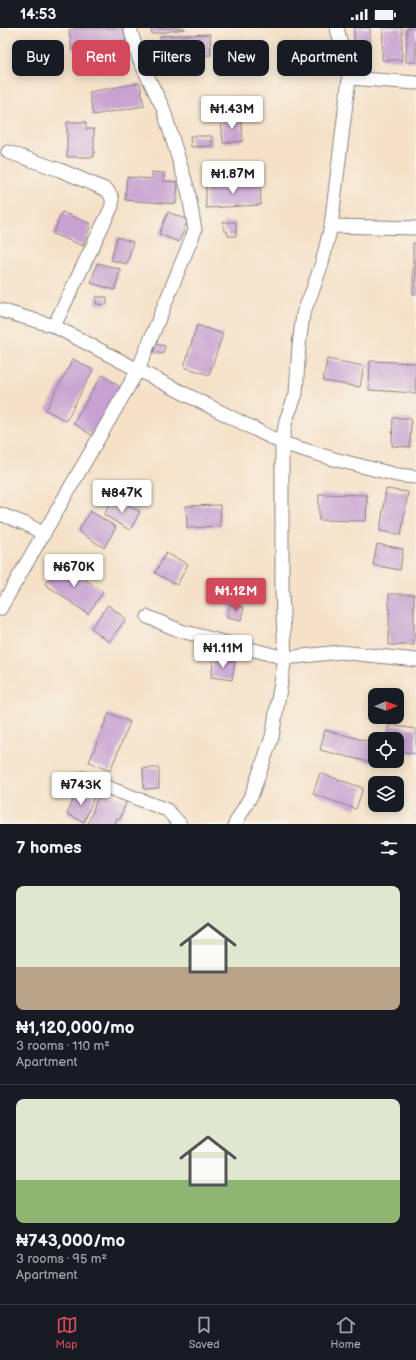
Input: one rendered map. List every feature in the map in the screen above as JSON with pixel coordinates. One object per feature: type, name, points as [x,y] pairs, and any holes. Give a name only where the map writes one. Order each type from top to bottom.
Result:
[{"type":"street","points":[[0,610],[138,370],[194,230],[188,190],[162,108],[139,59],[130,28]]},
{"type":"street","points":[[236,824],[252,794],[272,737],[285,658],[282,590],[282,443],[286,420],[296,394],[299,345],[303,314],[322,263],[331,226],[349,78],[337,28]]},
{"type":"street","points":[[349,78],[416,83]]},
{"type":"street","points":[[8,152],[60,170],[107,190],[112,198],[112,206],[54,326]]},
{"type":"street","points":[[331,226],[416,228]]},
{"type":"street","points":[[0,310],[54,326],[282,443],[334,459],[397,475],[416,477]]},
{"type":"street","points":[[0,514],[26,524],[44,534]]},
{"type":"street","points":[[148,617],[181,631],[285,658],[340,652],[416,660]]},
{"type":"street","points":[[83,778],[166,810],[180,824]]},
{"type":"building","points":[[79,28],[124,28],[126,40],[72,40],[72,50],[69,30]]},
{"type":"building","points":[[151,28],[185,28],[185,29],[152,34]]},
{"type":"building","points":[[354,28],[370,28],[370,40],[354,40]]},
{"type":"building","points":[[383,28],[402,28],[402,60],[382,60]]},
{"type":"building","points":[[407,28],[416,28],[416,62],[406,62]]},
{"type":"building","points":[[210,34],[211,55],[205,55],[205,40],[160,40],[160,36]]},
{"type":"building","points":[[140,83],[144,106],[93,115],[89,92]]},
{"type":"building","points":[[241,118],[243,141],[223,143],[221,119]]},
{"type":"building","points":[[67,122],[86,122],[86,129],[94,129],[94,157],[67,157]]},
{"type":"building","points":[[190,136],[212,136],[212,146],[191,147]]},
{"type":"building","points":[[152,172],[164,173],[163,181],[178,182],[176,204],[125,200],[127,177],[152,179]]},
{"type":"building","points":[[260,182],[261,205],[206,208],[206,185]]},
{"type":"building","points":[[62,212],[91,224],[83,246],[53,234]]},
{"type":"building","points":[[168,212],[188,220],[179,242],[159,234]]},
{"type":"building","points":[[223,222],[236,222],[236,236],[228,236],[227,231],[224,231]]},
{"type":"building","points":[[117,237],[133,242],[127,264],[111,260]]},
{"type":"building","points":[[413,243],[416,243],[416,294],[413,294]]},
{"type":"building","points":[[97,263],[120,269],[115,290],[91,283]]},
{"type":"building","points":[[96,297],[107,297],[107,305],[96,304]]},
{"type":"building","points":[[197,325],[223,334],[209,375],[184,367]]},
{"type":"building","points":[[155,344],[165,346],[163,354],[154,352]]},
{"type":"building","points":[[73,359],[93,370],[66,421],[46,410]]},
{"type":"building","points":[[327,359],[364,366],[360,387],[323,381]]},
{"type":"building","points":[[370,361],[416,363],[416,393],[369,390]]},
{"type":"building","points":[[102,375],[122,388],[93,436],[73,423]]},
{"type":"building","points":[[393,418],[411,418],[410,447],[392,446]]},
{"type":"building","points":[[386,489],[408,492],[401,535],[380,531]]},
{"type":"building","points":[[319,494],[367,495],[366,521],[319,520]]},
{"type":"building","points":[[114,497],[140,512],[130,530],[104,515]]},
{"type":"building","points":[[220,505],[221,526],[187,528],[186,506]]},
{"type":"building","points":[[90,511],[116,527],[104,548],[78,531]]},
{"type":"building","points":[[377,544],[403,549],[400,570],[373,565]]},
{"type":"building","points":[[166,553],[188,564],[177,585],[155,573]]},
{"type":"building","points":[[60,562],[103,592],[88,614],[45,584]]},
{"type":"building","points":[[389,594],[414,594],[414,645],[389,645]]},
{"type":"building","points":[[230,604],[244,607],[241,621],[227,618]]},
{"type":"building","points":[[108,605],[126,619],[109,642],[91,628]]},
{"type":"building","points":[[214,658],[235,662],[232,680],[211,677]]},
{"type":"building","points":[[109,713],[130,722],[110,771],[89,762]]},
{"type":"building","points":[[389,725],[416,729],[416,754],[404,752],[404,732],[388,732]]},
{"type":"building","points":[[325,730],[368,741],[368,762],[320,750]]},
{"type":"building","points":[[143,768],[159,768],[159,788],[144,789]]},
{"type":"building","points":[[320,773],[363,788],[356,809],[313,794]]},
{"type":"building","points":[[77,790],[94,797],[84,822],[67,814]]},
{"type":"building","points":[[100,791],[127,800],[120,819],[117,818],[115,824],[88,824]]}]
